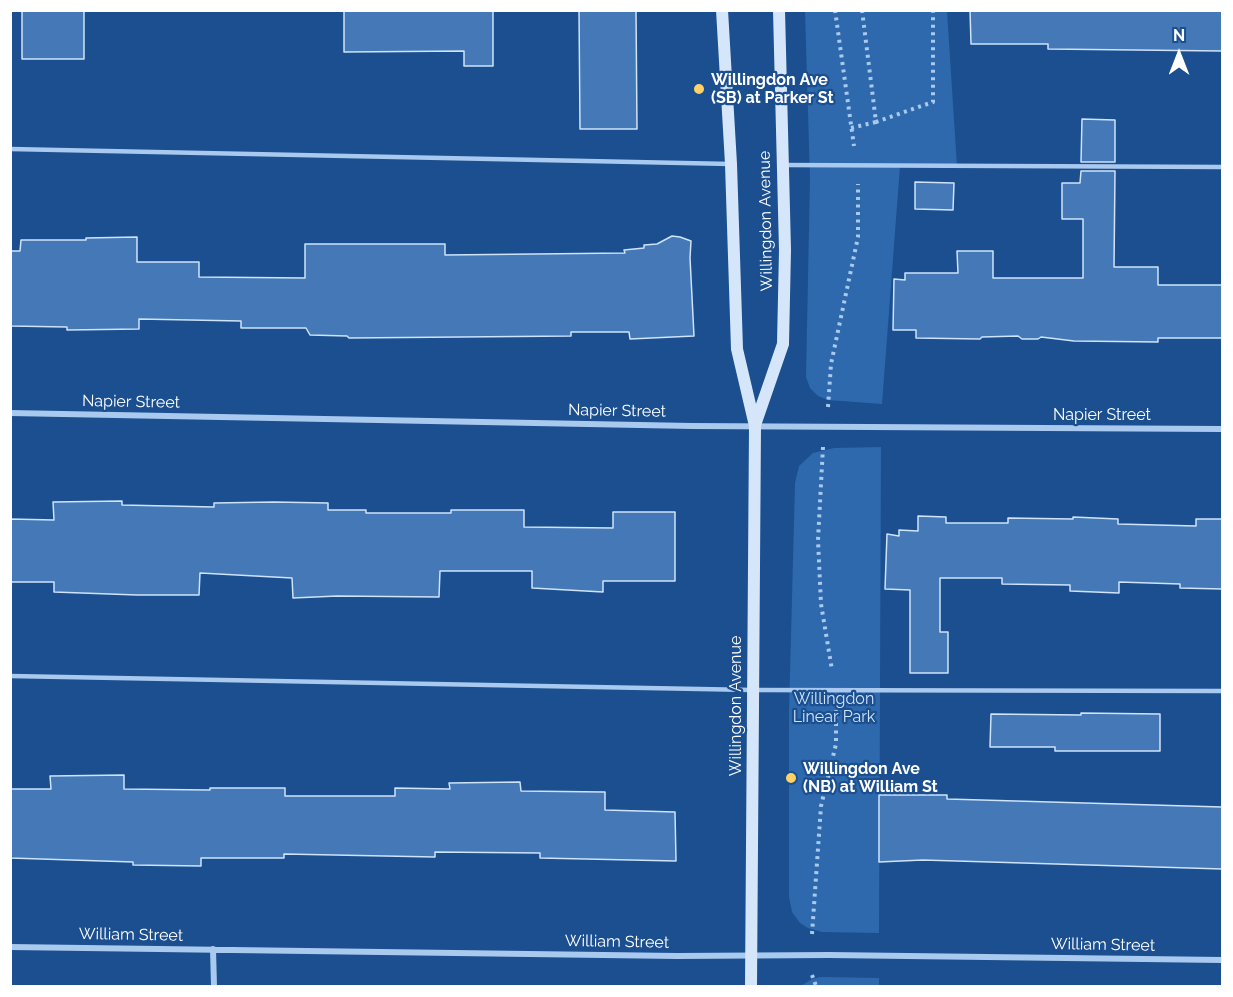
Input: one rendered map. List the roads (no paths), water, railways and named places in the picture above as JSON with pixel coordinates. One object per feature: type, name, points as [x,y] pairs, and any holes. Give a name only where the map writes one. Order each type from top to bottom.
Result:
[{"type":"main road","name":"Willingdon Avenue","points":[[722,10],[737,349],[755,426],[751,987]]},
{"type":"main road","name":"Willingdon Avenue","points":[[755,426],[783,344],[785,250],[779,10]]},
{"type":"street","name":"Napier Street","points":[[10,413],[755,426],[1222,429]]},
{"type":"street","name":"William Street","points":[[10,947],[677,956],[1222,960]]},
{"type":"street","points":[[213,949],[214,987]]},
{"type":"lane","points":[[10,149],[730,164]]},
{"type":"lane","points":[[782,165],[1222,167]]},
{"type":"lane","points":[[10,676],[752,690],[1222,691]]},
{"type":"place","name":"Willingdon Ave (SB) at Parker St","points":[[699,89]]},
{"type":"place","name":"Willingdon Ave (NB) at William St","points":[[791,778]]},
{"type":"park label","name":"Willingdon Linear Park","points":[[834,708]]}]
